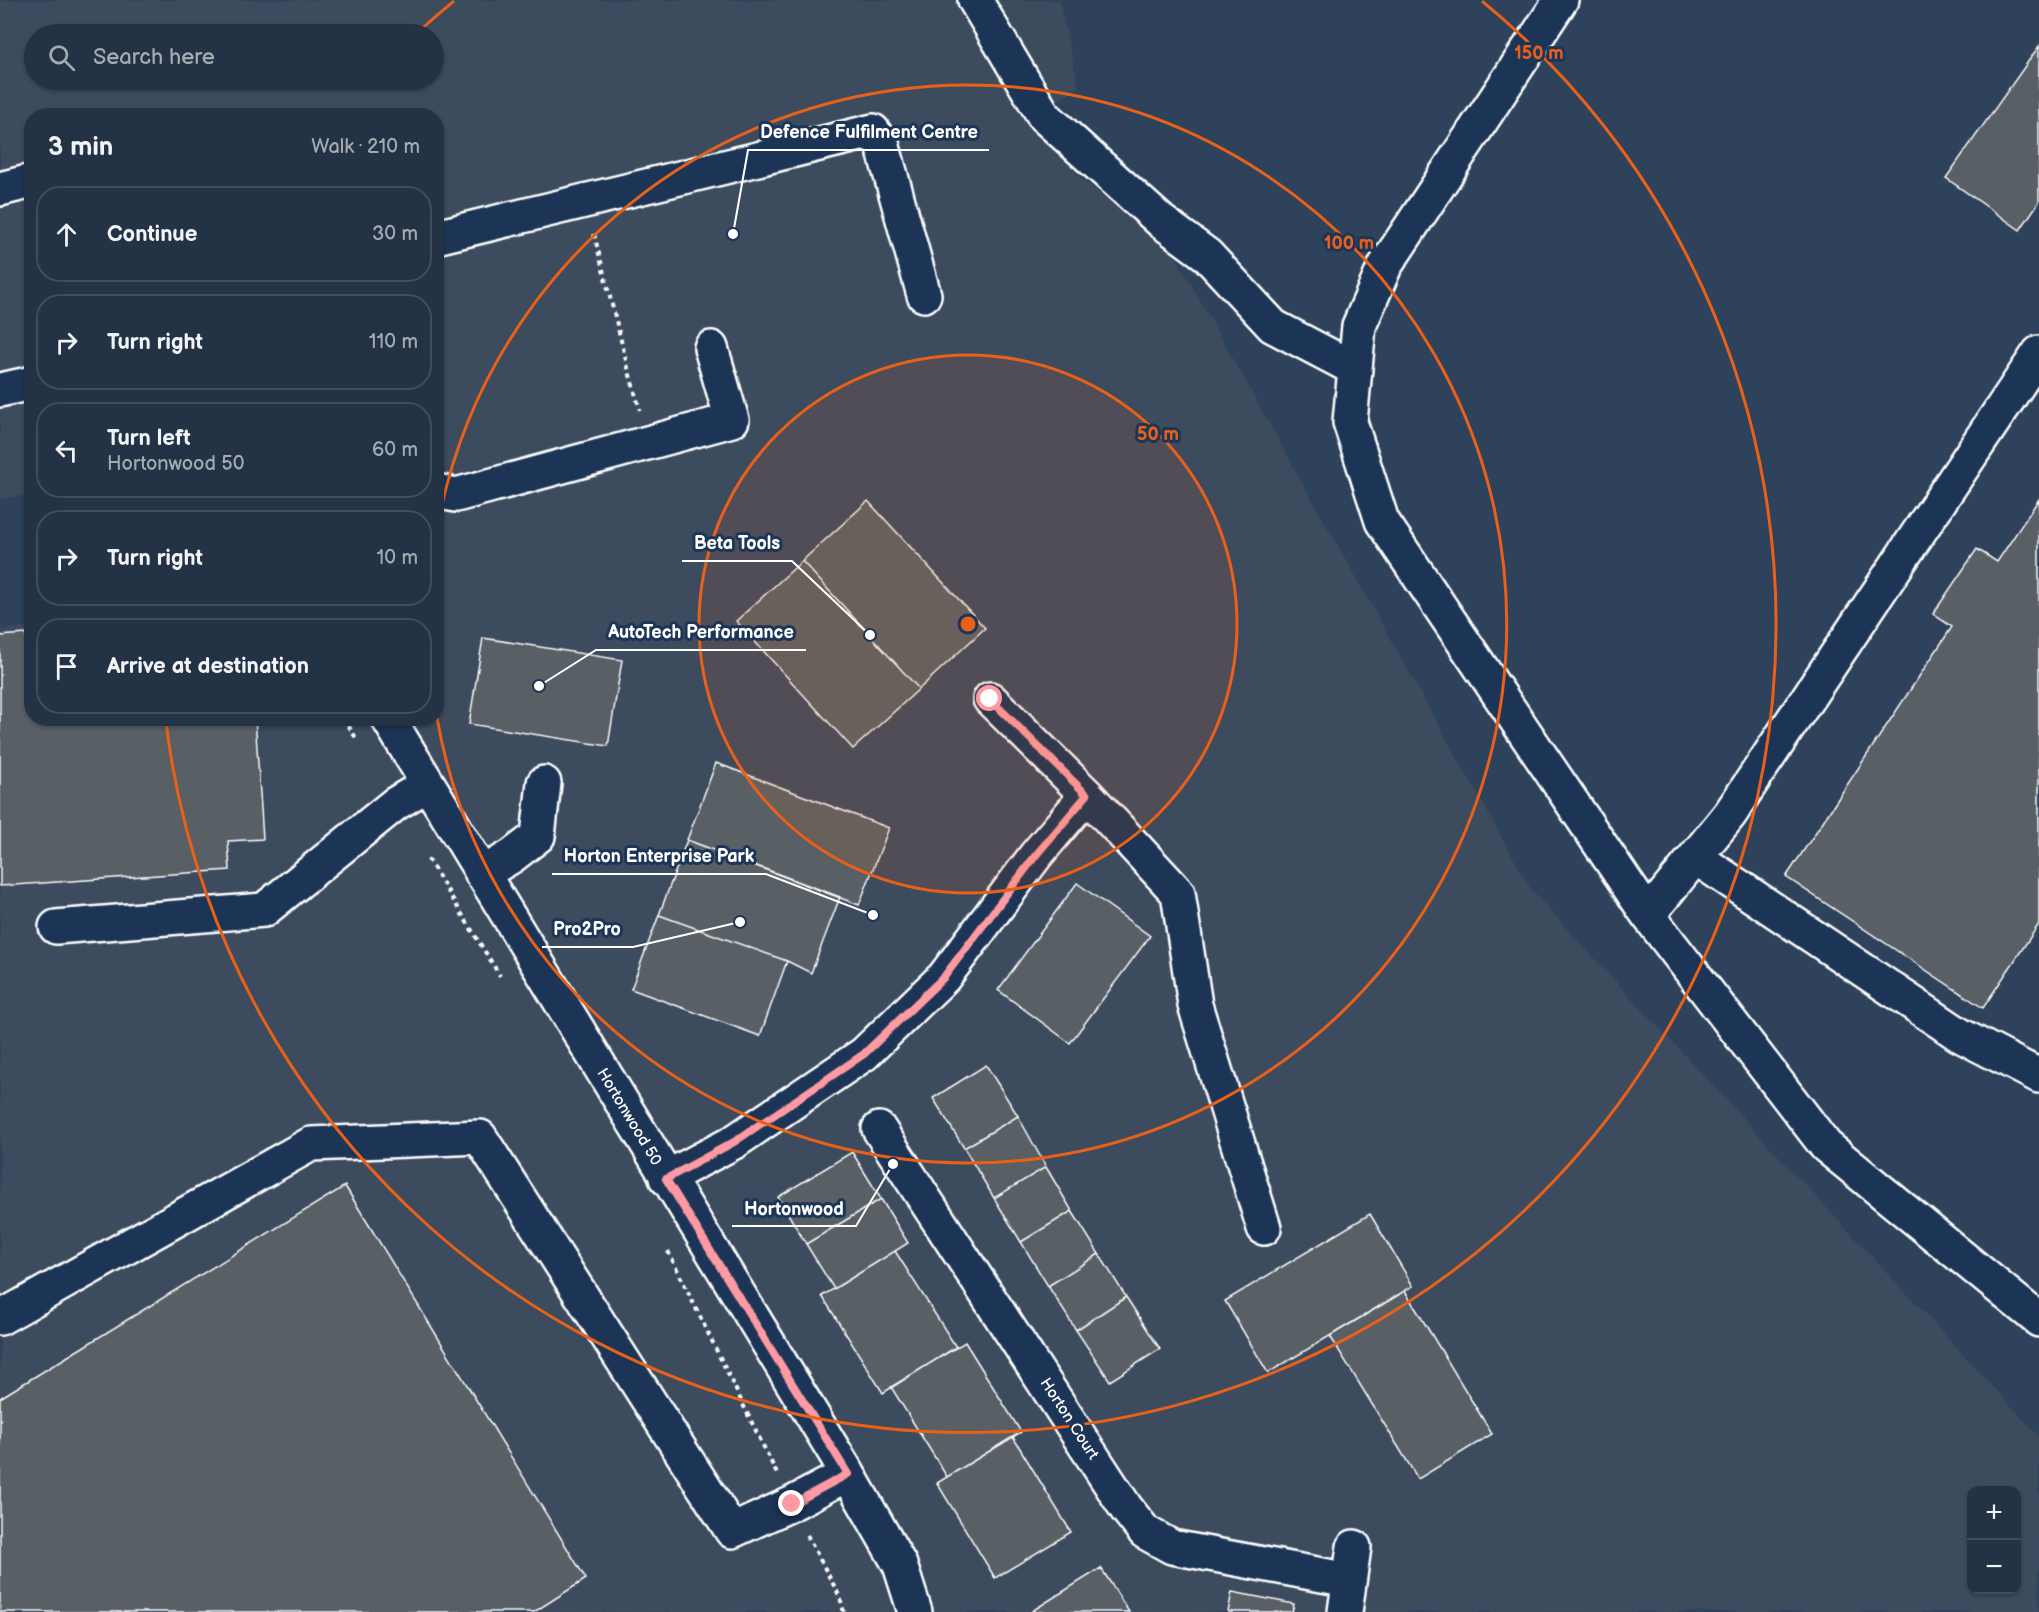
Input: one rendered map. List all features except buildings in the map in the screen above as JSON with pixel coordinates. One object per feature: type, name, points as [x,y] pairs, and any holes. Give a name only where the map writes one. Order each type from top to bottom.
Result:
[{"type":"street","points":[[975,0],[1044,116],[1161,220],[1207,255],[1273,326],[1355,369]]},
{"type":"street","points":[[1562,0],[1385,266],[1359,326],[1350,422],[1382,521],[1648,915],[1826,1146],[2039,1320]]},
{"type":"street","points":[[444,235],[873,131],[883,147],[924,295]]},
{"type":"street","points":[[0,189],[24,183]]},
{"type":"street","points":[[444,493],[456,495],[732,420],[711,348]]},
{"type":"street","points":[[1648,915],[1730,814],[2039,353]]},
{"type":"street","points":[[0,390],[24,385]]},
{"type":"street","points":[[990,699],[1087,795],[1178,893],[1195,1005],[1264,1228]]},
{"type":"street","name":"Hortonwood 50","points":[[393,726],[666,1179],[848,1474],[900,1565],[915,1612]]},
{"type":"street","points":[[482,874],[512,856],[538,836],[544,783]]},
{"type":"street","points":[[56,927],[264,910],[395,804],[428,784]]},
{"type":"street","points":[[666,1179],[734,1142],[864,1054],[944,977],[1036,855],[1087,795]]},
{"type":"street","points":[[1695,857],[1960,1035],[2039,1076]]},
{"type":"street","name":"Horton Court","points":[[879,1129],[1126,1508],[1145,1532],[1172,1547],[1349,1580]]},
{"type":"street","points":[[0,1318],[311,1144],[480,1137],[732,1531],[792,1504],[848,1474]]},
{"type":"street","points":[[1345,1612],[1354,1547]]},
{"type":"path","points":[[586,201],[628,368],[650,442]]},
{"type":"path","points":[[349,726],[357,739]]},
{"type":"path","points":[[428,859],[502,979]]},
{"type":"path","points":[[667,1248],[777,1474]]},
{"type":"path","points":[[804,1528],[840,1597],[844,1612]]},
{"type":"shaded area","points":[[0,0],[1059,0],[1079,88],[1032,117],[1080,178],[1169,245],[1532,891],[2039,1436],[2039,1612],[0,1612],[0,631],[24,627],[24,726],[444,726],[444,108],[24,108],[24,495],[0,499]]},
{"type":"place","name":"Defence Fulfilment Centre","points":[[733,234]]},
{"type":"place","name":"Beta Tools","points":[[870,635]]},
{"type":"place","name":"AutoTech Performance","points":[[539,686]]},
{"type":"place","name":"Horton Enterprise Park","points":[[873,915]]},
{"type":"place","name":"Pro2Pro","points":[[740,922]]},
{"type":"place","name":"Hortonwood","points":[[893,1164]]},
{"type":"route","points":[[792,1504],[848,1474],[666,1179],[734,1142],[864,1054],[944,977],[1036,855],[1087,795],[990,699]]}]
